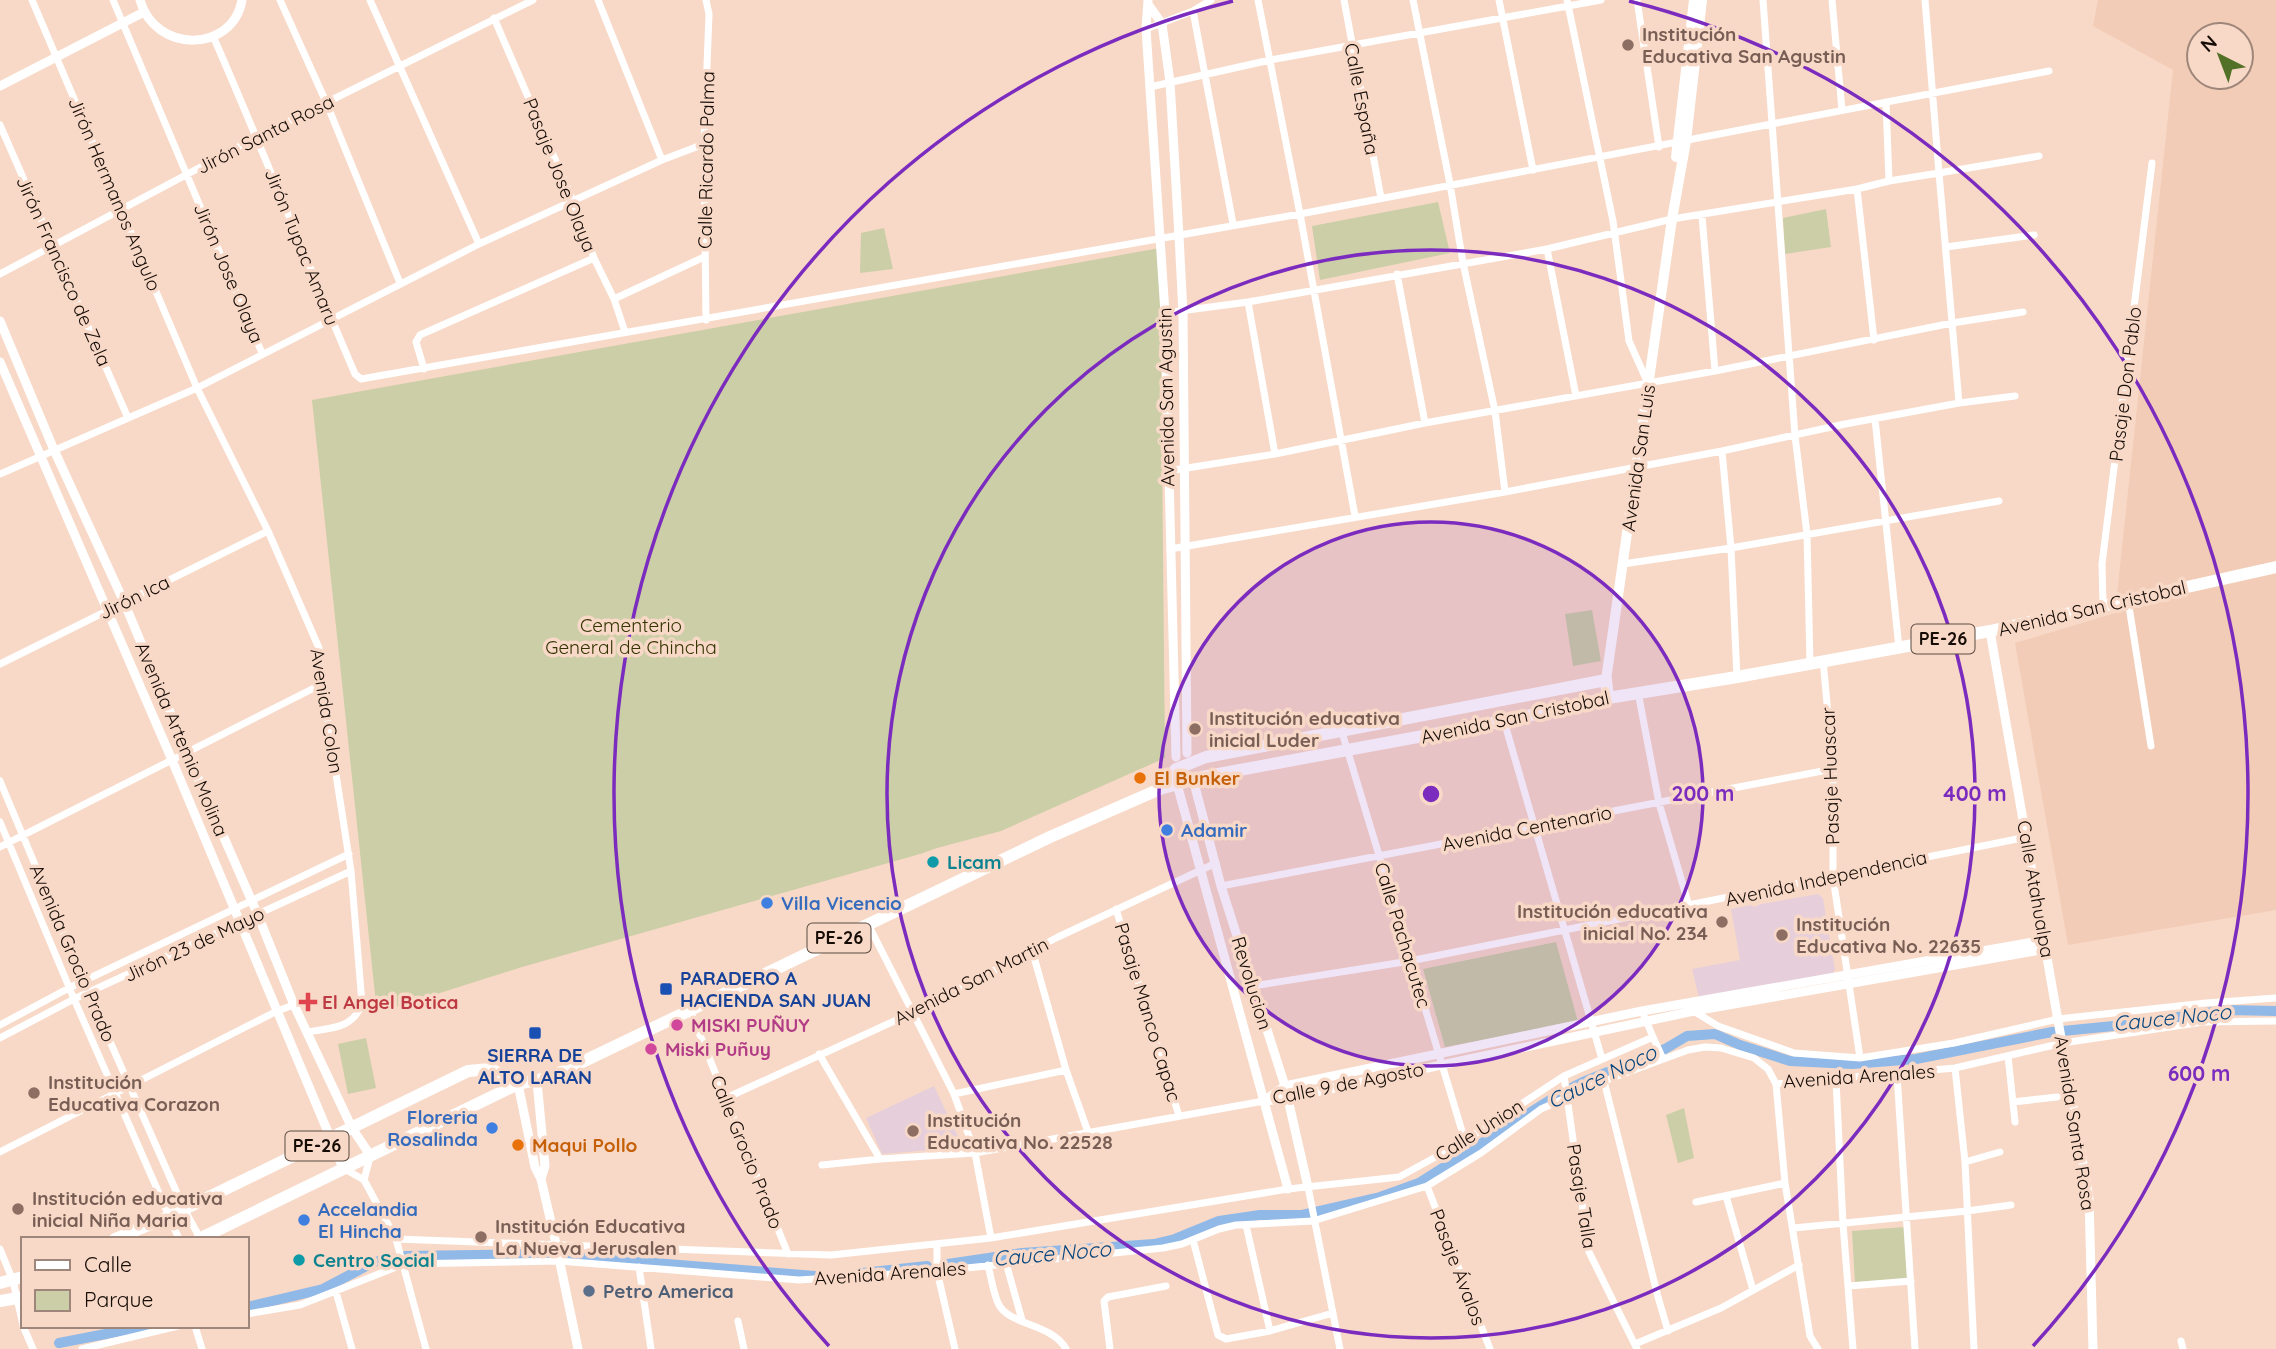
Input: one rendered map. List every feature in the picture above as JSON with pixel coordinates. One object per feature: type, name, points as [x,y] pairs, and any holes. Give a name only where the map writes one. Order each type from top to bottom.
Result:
[{"type":"highway","name":"Avenida San Cristobal","points":[[518,1084],[551,1077],[1050,837],[1160,789],[1193,779],[1504,721],[1638,692],[1737,677],[1990,631],[2276,567]]},
{"type":"highway","points":[[1160,789],[1176,763],[1188,758],[1206,757],[1606,680]]},
{"type":"highway","name":"Avenida San Luis","points":[[1606,680],[1608,698]]},
{"type":"highway","points":[[1466,706],[1472,727]]},
{"type":"highway","name":"PE-26","points":[[120,1237],[330,1140],[468,1071],[491,1069],[518,1084]]},
{"type":"highway","name":"PE-26","points":[[204,1237],[518,1084]]},
{"type":"main road","name":"Avenida San Luis","points":[[1682,142],[1694,0]]},
{"type":"main road","name":"Avenida San Luis","points":[[1606,680],[1672,219],[1668,211],[1682,142],[1702,0]]},
{"type":"street","name":"Jirón Hermanos Angulo","points":[[32,0],[197,388]]},
{"type":"street","name":"Jirón Jose Olaya","points":[[113,0],[262,353]]},
{"type":"street","points":[[140,0],[144,12],[156,28],[174,38],[194,41],[213,36],[230,24],[242,0]]},
{"type":"street","points":[[280,0],[326,102],[400,283]]},
{"type":"street","points":[[370,0],[479,244]]},
{"type":"street","name":"Jirón Santa Rosa","points":[[0,274],[257,137],[533,0]]},
{"type":"street","points":[[598,0],[662,160]]},
{"type":"street","name":"Calle Ricardo Palma","points":[[706,0],[709,14],[704,144],[706,320]]},
{"type":"street","points":[[1146,29],[1193,11],[1211,0]]},
{"type":"street","points":[[1258,0],[1355,516]]},
{"type":"street","name":"Calle España","points":[[1344,0],[1381,198]]},
{"type":"street","points":[[1413,0],[1463,263],[1495,411],[1505,492]]},
{"type":"street","points":[[1499,0],[1533,170]]},
{"type":"street","points":[[1150,87],[1270,60],[1503,19],[1568,3],[1601,0]]},
{"type":"street","points":[[1637,0],[1659,147]]},
{"type":"street","points":[[1763,0],[1795,436],[1807,534],[1810,663]]},
{"type":"street","points":[[1832,0],[1842,110]]},
{"type":"street","points":[[1925,0],[1959,404]]},
{"type":"street","points":[[1148,2],[1162,24]]},
{"type":"street","name":"Avenida San Agustin","points":[[1148,2],[1146,29],[1165,313],[1176,763]]},
{"type":"street","points":[[1568,3],[1614,234],[1629,341],[1648,383]]},
{"type":"street","points":[[1193,11],[1233,225]]},
{"type":"street","points":[[0,86],[144,12]]},
{"type":"street","name":"Pasaje Jose Olaya","points":[[494,18],[573,201],[594,258],[614,299],[625,332]]},
{"type":"street","name":"Avenida San Agustin","points":[[1162,24],[1170,82],[1183,313],[1188,758],[1193,779]]},
{"type":"street","name":"Jirón Tupac Amaru","points":[[213,36],[355,374],[361,379],[424,369]]},
{"type":"street","points":[[594,258],[420,335],[416,342],[424,369],[1300,214],[2049,71]]},
{"type":"street","points":[[1886,102],[1889,181]]},
{"type":"street","name":"Jirón Francisco de Zela","points":[[0,125],[128,418]]},
{"type":"street","points":[[0,474],[197,388],[331,317],[479,244],[662,160],[704,144]]},
{"type":"street","points":[[1165,313],[1183,313],[1547,249],[1672,219],[1702,216],[2039,156]]},
{"type":"street","name":"Pasaje Don Pablo","points":[[2102,605],[2102,564],[2152,163]]},
{"type":"street","points":[[1857,189],[1874,340]]},
{"type":"street","points":[[1702,216],[1715,371]]},
{"type":"street","points":[[1946,247],[2035,235]]},
{"type":"street","points":[[1547,249],[1576,396]]},
{"type":"street","points":[[614,299],[704,257]]},
{"type":"street","points":[[1397,274],[1425,423]]},
{"type":"street","points":[[1248,302],[1275,454]]},
{"type":"street","points":[[1168,471],[1275,454],[1425,423],[1789,357],[1952,323],[2023,312]]},
{"type":"street","name":"Avenida Artemio Molina","points":[[0,321],[54,450],[124,602],[294,1005],[352,1128],[370,1156]]},
{"type":"street","name":"Avenida Artemio Molina","points":[[0,362],[172,760],[342,1168]]},
{"type":"street","name":"Avenida Colon","points":[[197,388],[268,531],[319,648],[322,684],[349,854],[362,1003],[356,1016],[346,1025],[307,1032]]},
{"type":"street","points":[[1170,549],[1505,492],[1875,419],[2015,396]]},
{"type":"street","points":[[1875,419],[1899,648]]},
{"type":"street","points":[[1722,450],[1731,548],[1737,677]]},
{"type":"street","points":[[1623,564],[1999,501]]},
{"type":"street","name":"Jirón Ica","points":[[0,664],[268,531]]},
{"type":"street","points":[[2128,600],[2151,746]]},
{"type":"street","name":"Calle Atahualpa","points":[[1990,631],[2059,1021]]},
{"type":"street","name":"Pasaje Huascar","points":[[1823,660],[1833,769],[1833,877],[1860,1058]]},
{"type":"street","points":[[0,847],[322,684]]},
{"type":"street","points":[[1638,692],[1659,803],[1689,906]]},
{"type":"street","points":[[1504,721],[1602,1059]]},
{"type":"street","name":"Calle Pachacutec","points":[[1341,729],[1465,1141]]},
{"type":"street","points":[[1176,763],[1177,784]]},
{"type":"street","name":"Avenida Centenario","points":[[1222,886],[1833,769]]},
{"type":"street","name":"Revolucion","points":[[1193,779],[1222,886],[1284,1086],[1308,1187]]},
{"type":"street","name":"Avenida Grocio Prado","points":[[0,781],[84,982],[184,1209],[199,1237]]},
{"type":"street","name":"Revolucion","points":[[1177,784],[1288,1189]]},
{"type":"street","name":"Avenida Grocio Prado","points":[[0,822],[114,1094],[178,1237]]},
{"type":"street","name":"Avenida Independencia","points":[[1253,986],[1410,961],[2027,837]]},
{"type":"street","name":"Jirón 23 de Mayo","points":[[0,1025],[69,988],[349,854]]},
{"type":"street","name":"Avenida San Martin","points":[[726,1098],[914,1012],[1032,950],[1216,863]]},
{"type":"street","name":"Jirón 23 de Mayo","points":[[0,1038],[74,999],[351,871]]},
{"type":"street","name":"Pasaje Manco Capac","points":[[1116,909],[1179,1116]]},
{"type":"street","points":[[868,924],[954,1094],[975,1153],[991,1238]]},
{"type":"street","name":"Calle 9 de Agosto","points":[[1264,1101],[1441,1064],[1594,1027],[1642,1011],[2046,944]]},
{"type":"street","points":[[1032,950],[1066,1070],[1088,1132]]},
{"type":"street","name":"Calle 9 de Agosto","points":[[1264,1101],[1284,1086],[1438,1054],[1594,1027],[1647,1021],[1847,979]]},
{"type":"street","name":"Avenida Arenales","points":[[1682,1004],[1718,1026],[1794,1053],[1860,1058],[1954,1043],[2059,1021],[2206,1003],[2276,999]]},
{"type":"street","points":[[0,1152],[277,1011],[294,1005]]},
{"type":"street","name":"Calle Grocio Prado","points":[[690,1010],[788,1254]]},
{"type":"street","points":[[1642,1011],[1662,1056]]},
{"type":"street","name":"Avenida Santa Rosa","points":[[2059,1021],[2089,1198],[2093,1349]]},
{"type":"street","name":"Avenida Arenales","points":[[248,1314],[300,1305],[404,1264],[559,1261],[799,1280],[937,1271],[1163,1248],[1219,1229],[1246,1224],[1313,1220],[1427,1186],[1481,1153],[1567,1093],[1604,1081],[1662,1056],[1705,1047],[1735,1052],[1763,1064],[1776,1084],[1955,1068],[2063,1041],[2203,1022],[2276,1021]]},
{"type":"street","name":"Calle Union","points":[[1308,1187],[1399,1177],[1465,1141],[1564,1076],[1654,1040]]},
{"type":"street","points":[[818,1055],[880,1159]]},
{"type":"street","points":[[2008,1056],[2015,1122]]},
{"type":"street","points":[[1955,1068],[1965,1162],[1974,1349]]},
{"type":"street","points":[[954,1094],[1066,1070]]},
{"type":"street","points":[[1897,1075],[1915,1349]]},
{"type":"street","name":"Pasaje Talla","points":[[1564,1076],[1589,1252],[1636,1347]]},
{"type":"street","points":[[1836,1080],[1853,1349]]},
{"type":"street","points":[[537,1081],[545,1166],[541,1180]]},
{"type":"street","points":[[1604,1081],[1668,1331]]},
{"type":"street","points":[[518,1084],[578,1349]]},
{"type":"street","points":[[1776,1084],[1786,1183],[1811,1336],[1818,1349]]},
{"type":"street","points":[[2013,1102],[2057,1097]]},
{"type":"street","points":[[822,1165],[975,1153],[1264,1101]]},
{"type":"street","points":[[1965,1162],[2000,1152]]},
{"type":"street","points":[[364,1180],[370,1156]]},
{"type":"street","points":[[342,1168],[364,1180],[396,1239],[426,1349]]},
{"type":"street","points":[[1696,1202],[1786,1183]]},
{"type":"street","name":"Pasaje Ávalos","points":[[1427,1186],[1490,1349]]},
{"type":"street","points":[[1308,1187],[1340,1349]]},
{"type":"street","name":"Avenida Arenales","points":[[396,1239],[831,1255],[991,1238],[1308,1187]]},
{"type":"street","points":[[1726,1196],[1753,1290]]},
{"type":"street","points":[[1794,1228],[1967,1212],[2011,1205]]},
{"type":"street","points":[[1246,1224],[1270,1331]]},
{"type":"street","points":[[1193,1240],[1218,1335],[1222,1338],[1270,1331],[1333,1313]]},
{"type":"street","points":[[937,1244],[937,1271],[955,1349]]},
{"type":"street","points":[[0,1249],[12,1280],[9,1297],[21,1320]]},
{"type":"street","points":[[1006,1263],[1022,1320]]},
{"type":"street","points":[[988,1265],[999,1306],[1009,1314],[1055,1335],[1066,1349]]},
{"type":"street","points":[[1636,1347],[1721,1308],[1799,1265]]},
{"type":"street","points":[[639,1267],[651,1349]]},
{"type":"street","points":[[1849,1286],[1911,1280]]},
{"type":"street","points":[[1110,1349],[1104,1301],[1108,1297],[1166,1286]]},
{"type":"street","points":[[336,1292],[352,1349]]},
{"type":"street","points":[[738,1321],[744,1349]]},
{"type":"street","points":[[25,1328],[33,1349]]},
{"type":"street","points":[[82,1349],[170,1328]]},
{"type":"street","points":[[196,1328],[202,1349]]},
{"type":"shaded area","points":[[2098,0],[2276,0],[2276,910],[2068,945],[2015,643],[2115,613],[2173,70],[2093,26]]},
{"type":"shaded area","name":"Institución Educativa No. 22635","points":[[1818,894],[1823,898],[1835,970],[1833,973],[1699,998],[1692,969],[1740,960],[1731,909]]},
{"type":"shaded area","name":"Institución Educativa No. 22528","points":[[934,1086],[961,1143],[957,1148],[882,1154],[866,1118]]},
{"type":"green space","points":[[1438,202],[1450,253],[1320,280],[1312,226]]},
{"type":"green space","points":[[1826,209],[1831,247],[1785,254],[1783,218]]},
{"type":"green space","points":[[884,228],[893,269],[860,273],[861,233]]},
{"type":"green space","name":"Cementerio General de Chincha","points":[[1160,248],[1165,758],[1001,831],[522,967],[377,1013],[312,400]]},
{"type":"green space","points":[[1592,610],[1601,661],[1573,666],[1565,614]]},
{"type":"green space","points":[[1556,942],[1578,1022],[1445,1047],[1423,969]]},
{"type":"green space","points":[[366,1038],[376,1088],[348,1094],[338,1044]]},
{"type":"green space","points":[[1684,1108],[1694,1158],[1678,1163],[1666,1115]]},
{"type":"green space","points":[[1905,1227],[1909,1279],[1855,1283],[1852,1231]]},
{"type":"waterway","name":"Cauce Noco","points":[[948,1264],[1022,1253],[1154,1244],[1175,1239],[1219,1221],[1260,1215],[1301,1215],[1380,1197],[1419,1183],[1558,1095],[1665,1049],[1687,1036],[1715,1034],[1790,1061],[1852,1064],[1916,1059],[2052,1032],[2226,1010],[2276,1011]]},
{"type":"waterway","name":"Cauce Noco","points":[[405,1256],[543,1254],[815,1276]]},
{"type":"waterway","name":"Cauce Noco","points":[[248,1307],[323,1289],[374,1262],[391,1258]]},
{"type":"waterway","name":"Cauce Noco","points":[[862,1273],[927,1266]]},
{"type":"waterway","name":"Cauce Noco","points":[[59,1343],[137,1328]]},
{"type":"place","name":"Institución Educativa San Agustin","points":[[1628,45]]},
{"type":"place","name":"Institución educativa inicial Luder","points":[[1195,729]]},
{"type":"place","name":"El Bunker","points":[[1140,778]]},
{"type":"place","name":"Adamir","points":[[1167,830]]},
{"type":"place","name":"Licam","points":[[933,862]]},
{"type":"place","name":"Villa Vicencio","points":[[767,903]]},
{"type":"place","name":"Institución educativa inicial No. 234","points":[[1722,922]]},
{"type":"place","name":"Institución Educativa No. 22635","points":[[1782,935]]},
{"type":"place","name":"PARADERO A HACIENDA SAN JUAN","points":[[666,989]]},
{"type":"place","name":"El Angel Botica","points":[[308,1002]]},
{"type":"place","name":"MISKI PUÑUY","points":[[677,1025]]},
{"type":"place","name":"SIERRA DE ALTO LARAN","points":[[535,1033]]},
{"type":"place","name":"Miski Puñuy","points":[[651,1049]]},
{"type":"place","name":"Institución Educativa Corazon","points":[[34,1093]]},
{"type":"place","name":"Floreria Rosalinda","points":[[492,1128]]},
{"type":"place","name":"Institución Educativa No. 22528","points":[[913,1131]]},
{"type":"place","name":"Maqui Pollo","points":[[518,1145]]},
{"type":"place","name":"Institución educativa inicial Niña Maria","points":[[18,1209]]},
{"type":"place","name":"Accelandia El Hincha","points":[[304,1220]]},
{"type":"place","name":"Institución Educativa La Nueva Jerusalen","points":[[481,1237]]},
{"type":"place","name":"Centro Social","points":[[299,1260]]},
{"type":"place","name":"Petro America","points":[[589,1291]]}]
